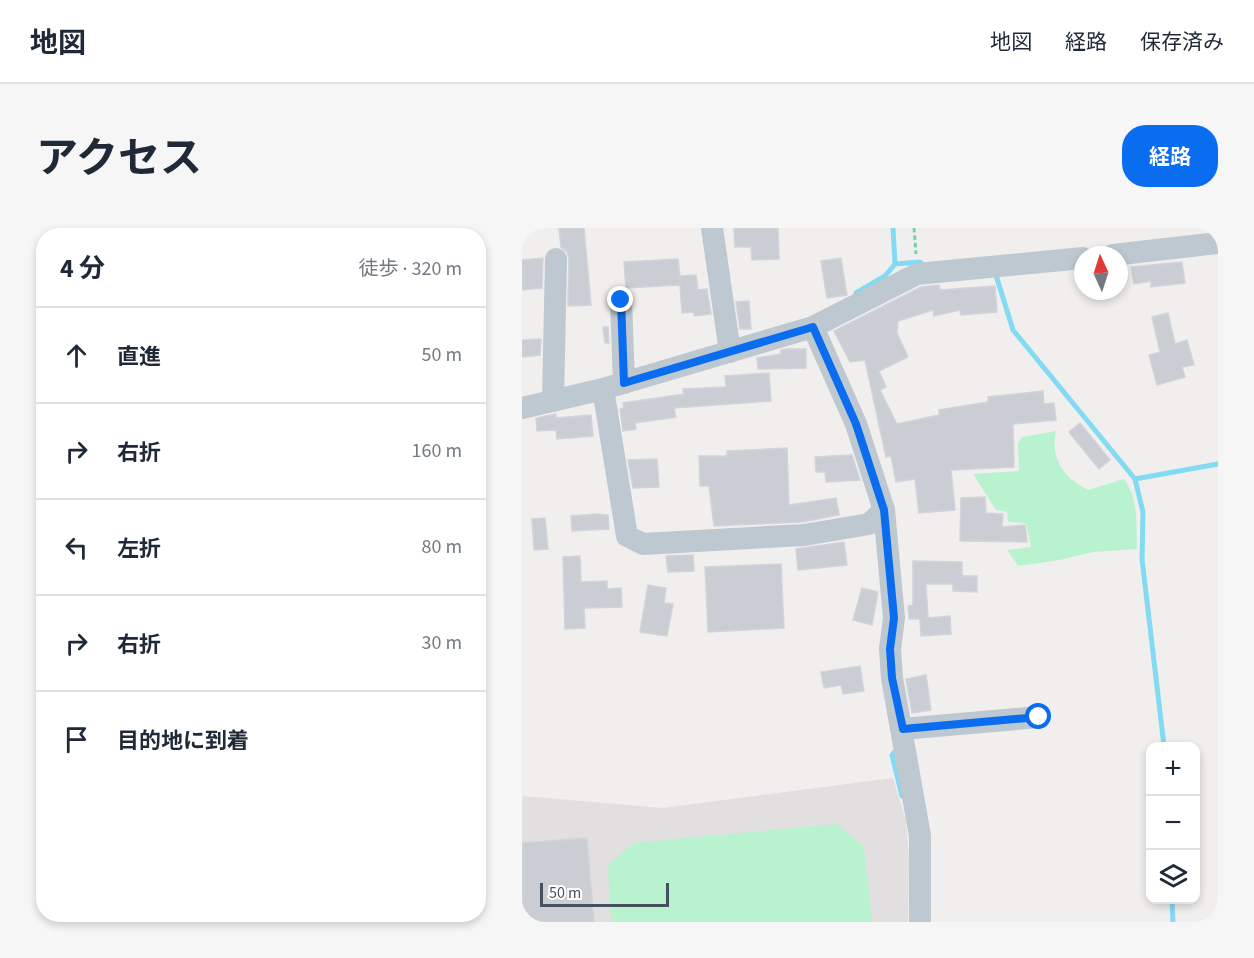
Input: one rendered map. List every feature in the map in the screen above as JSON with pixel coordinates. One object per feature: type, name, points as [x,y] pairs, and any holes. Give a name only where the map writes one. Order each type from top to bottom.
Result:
[{"type":"street","points":[[712,228],[730,352]]},
{"type":"street","points":[[1128,253],[1218,243]]},
{"type":"street","points":[[553,401],[556,259]]},
{"type":"street","points":[[522,408],[614,386],[813,327],[917,274],[1074,259]]},
{"type":"street","points":[[621,300],[614,386],[627,536],[643,544],[804,536],[869,524],[884,510]]},
{"type":"street","points":[[813,327],[856,424],[884,510],[894,618],[890,649],[892,678],[903,729],[920,836],[920,922]]},
{"type":"street","points":[[903,729],[1039,717]]},
{"type":"path","points":[[914,228],[917,274]]},
{"type":"shaded area","points":[[893,778],[906,821],[909,859],[908,922],[522,922],[522,796],[663,808]]},
{"type":"green space","points":[[1056,431],[1057,459],[1066,473],[1079,485],[1088,490],[1124,479],[1134,504],[1137,549],[1093,552],[1060,560],[1018,566],[1007,550],[1031,547],[1026,523],[1008,522],[1007,512],[996,510],[973,474],[1019,471],[1018,443],[1022,437]]},
{"type":"green space","points":[[837,824],[864,847],[872,922],[611,922],[608,866],[633,843]]},
{"type":"building","points":[[559,228],[584,228],[591,305],[568,306],[569,259],[567,252],[561,247]]},
{"type":"building","points":[[734,228],[778,228],[779,259],[752,260],[751,247],[735,247]]},
{"type":"building","points":[[543,258],[542,288],[522,290],[522,260]]},
{"type":"building","points":[[841,258],[847,295],[827,298],[821,261]]},
{"type":"building","points":[[678,259],[680,276],[696,275],[698,290],[707,289],[711,314],[694,316],[694,312],[682,313],[680,285],[626,288],[624,262]]},
{"type":"building","points":[[1182,262],[1185,283],[1151,287],[1151,281],[1134,284],[1131,267]]},
{"type":"building","points":[[939,285],[940,290],[995,286],[997,312],[961,315],[960,310],[934,316],[933,310],[898,321],[897,333],[908,357],[879,371],[886,387],[880,390],[897,424],[939,415],[939,410],[988,402],[988,397],[1043,391],[1044,404],[1054,403],[1056,420],[1013,424],[1014,467],[951,470],[955,510],[919,513],[915,479],[896,482],[891,456],[886,457],[865,360],[850,362],[834,331],[921,287]]},
{"type":"building","points":[[749,301],[751,329],[740,329],[736,302]]},
{"type":"building","points":[[1168,313],[1175,344],[1187,340],[1194,365],[1182,367],[1185,377],[1157,385],[1149,355],[1160,352],[1152,317]]},
{"type":"building","points":[[603,327],[608,327],[609,343],[605,343]]},
{"type":"building","points":[[541,339],[540,355],[522,357],[522,340]]},
{"type":"building","points":[[806,349],[806,368],[758,369],[757,358],[781,354],[781,350]]},
{"type":"building","points":[[769,373],[771,401],[674,408],[676,417],[635,423],[636,429],[623,431],[620,409],[624,408],[623,403],[684,394],[683,389],[726,387],[725,376]]},
{"type":"building","points":[[556,414],[556,418],[591,415],[593,436],[557,439],[556,430],[537,431],[536,418]]},
{"type":"building","points":[[1080,423],[1110,460],[1099,469],[1069,432]]},
{"type":"building","points":[[787,448],[789,505],[836,498],[839,515],[802,522],[714,526],[709,486],[700,486],[699,456],[727,456],[727,451]]},
{"type":"building","points":[[852,455],[860,480],[826,482],[825,472],[816,472],[815,457]]},
{"type":"building","points":[[657,459],[659,487],[633,488],[628,460]]},
{"type":"building","points":[[985,497],[986,513],[1003,514],[1002,527],[1025,525],[1027,542],[960,541],[961,498]]},
{"type":"building","points":[[608,515],[609,529],[572,531],[571,516]]},
{"type":"building","points":[[545,518],[548,549],[534,550],[532,519]]},
{"type":"building","points":[[844,542],[847,565],[798,570],[796,549]]},
{"type":"building","points":[[693,555],[694,571],[668,572],[666,556]]},
{"type":"building","points":[[580,556],[581,582],[607,581],[607,589],[621,588],[622,607],[584,608],[585,628],[565,629],[563,557]]},
{"type":"building","points":[[913,561],[962,562],[962,576],[977,576],[977,592],[953,591],[953,584],[926,584],[928,618],[950,616],[951,634],[921,636],[920,619],[909,619],[908,606],[913,605]]},
{"type":"building","points":[[781,564],[784,628],[708,632],[705,567]]},
{"type":"building","points":[[648,585],[666,588],[664,603],[673,604],[667,636],[640,632]]},
{"type":"building","points":[[862,588],[878,592],[872,625],[853,620]]},
{"type":"building","points":[[860,666],[864,691],[843,694],[841,685],[824,688],[821,672]]},
{"type":"building","points":[[926,675],[931,710],[912,713],[906,679]]},
{"type":"building","points":[[587,838],[594,922],[522,922],[522,843]]},
{"type":"waterway","points":[[893,228],[895,264],[920,262],[925,267]]},
{"type":"waterway","points":[[856,293],[885,276],[895,264]]},
{"type":"waterway","points":[[995,272],[1013,330],[1135,479],[1143,512],[1142,559],[1164,742]]},
{"type":"waterway","points":[[1135,479],[1218,464]]},
{"type":"waterway","points":[[898,748],[892,755],[902,796]]},
{"type":"waterway","points":[[1172,904],[1173,922]]},
{"type":"route","points":[[621,300],[624,383],[813,327],[856,424],[884,510],[894,618],[890,649],[892,678],[903,729],[1039,717]]}]
